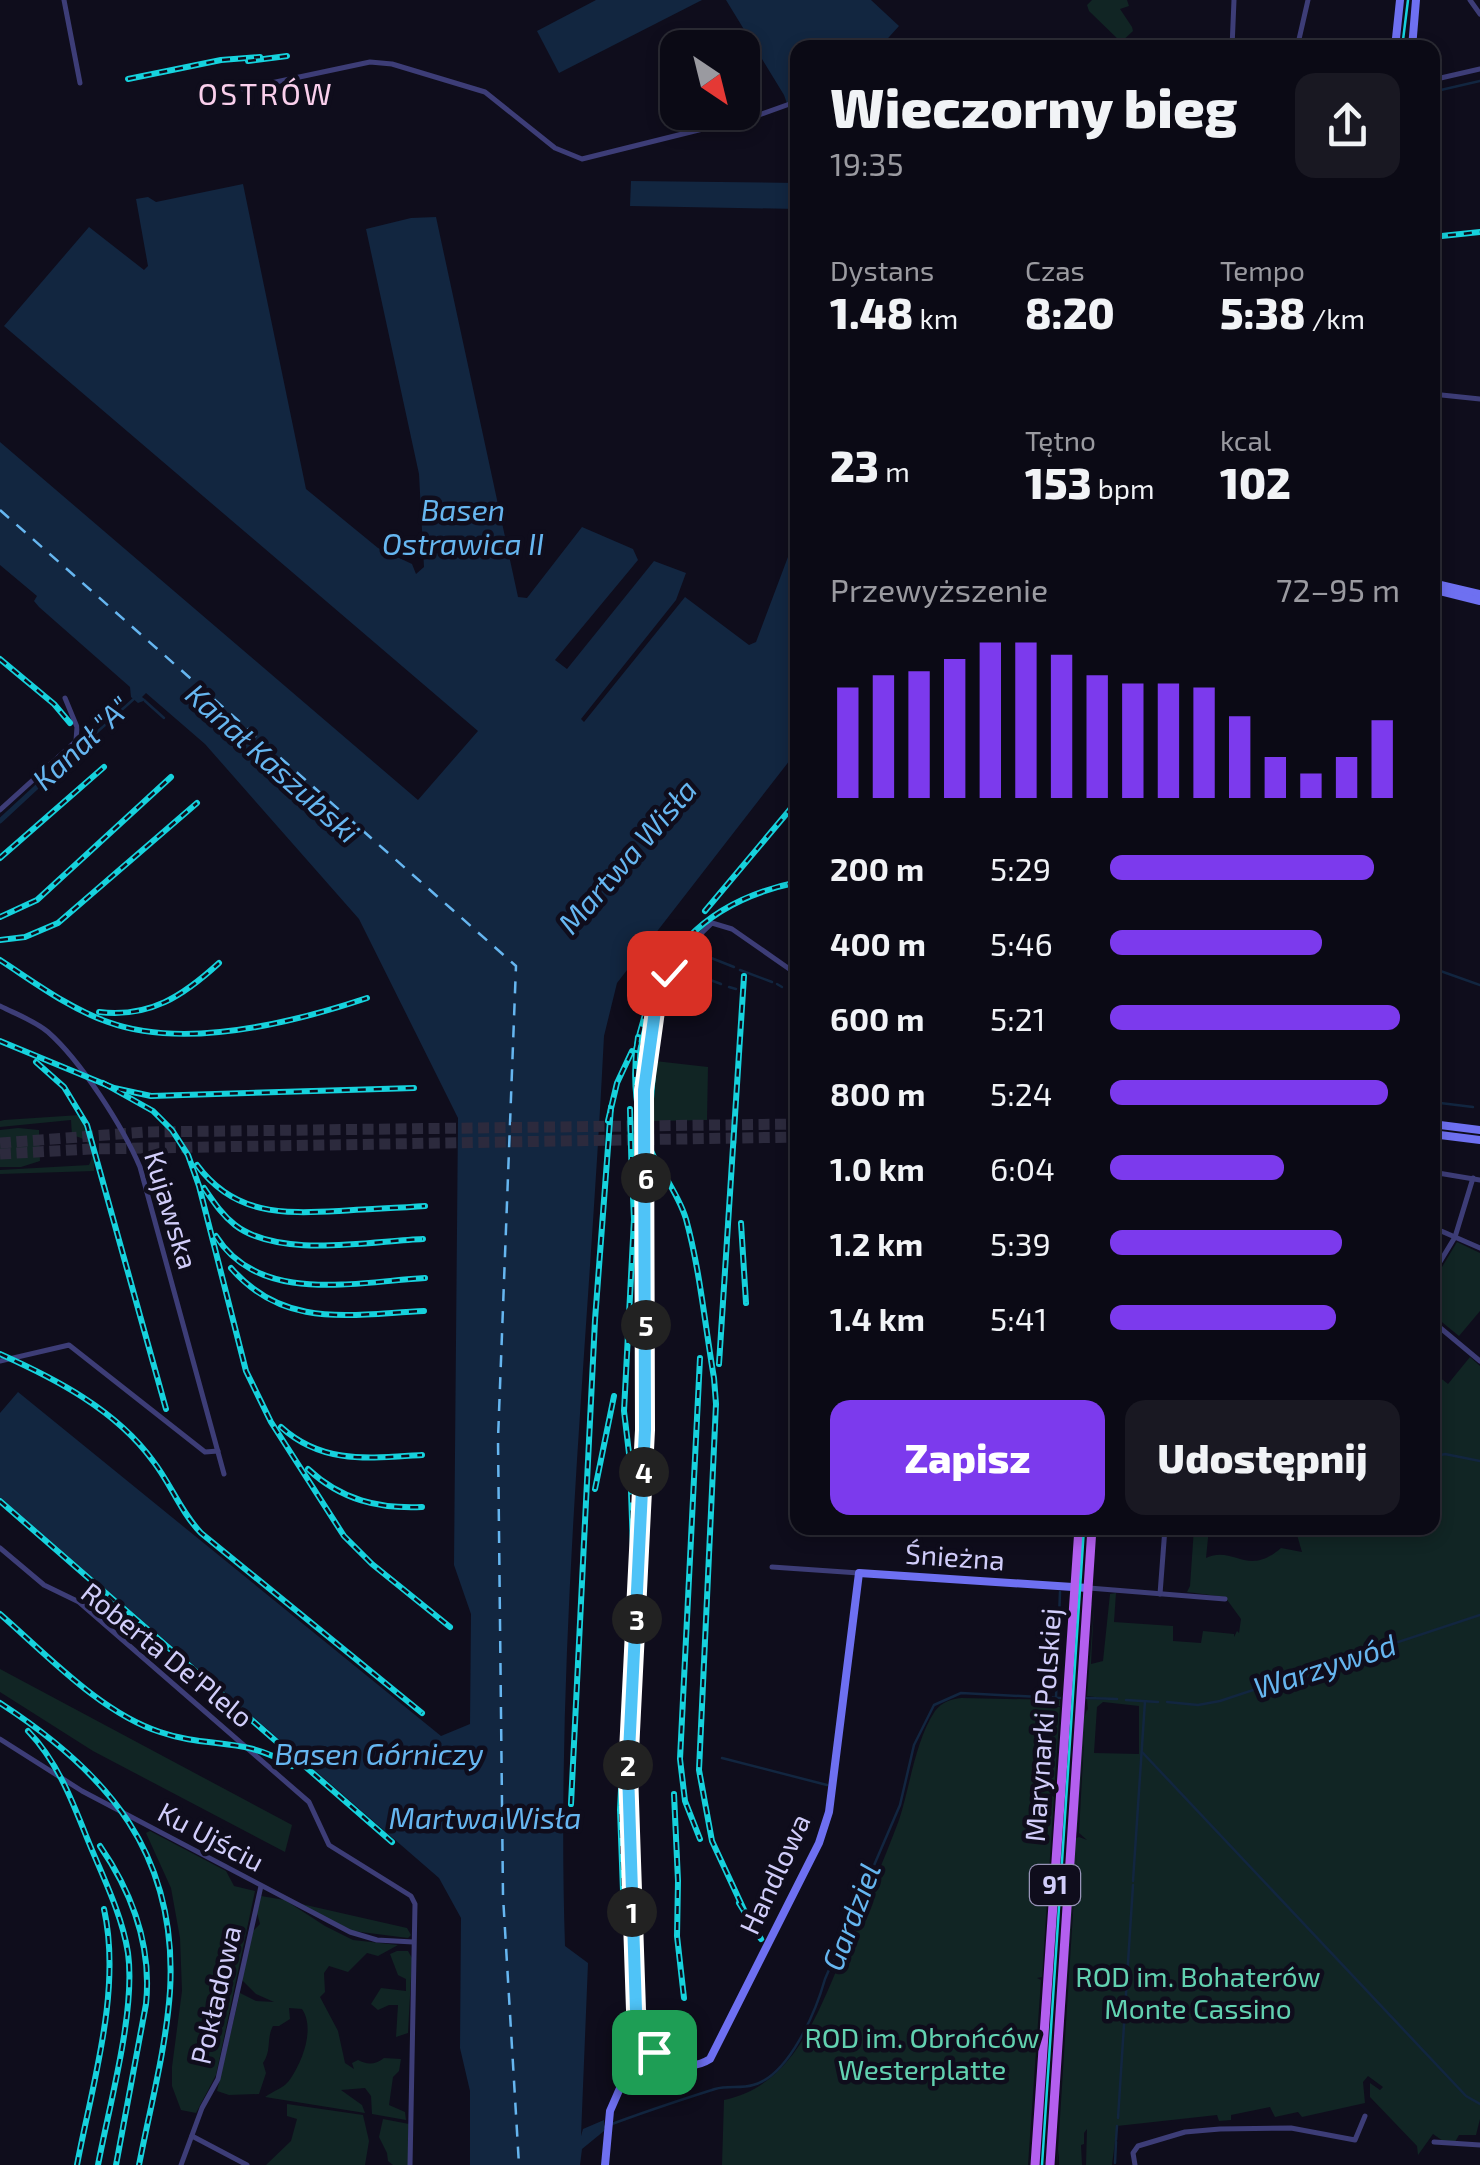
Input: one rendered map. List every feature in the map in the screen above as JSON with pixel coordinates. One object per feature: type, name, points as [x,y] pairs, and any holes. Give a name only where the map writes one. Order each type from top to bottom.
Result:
[{"type":"main road","name":"Marynarki Polskiej","points":[[1035,2165],[1079,1535]]},
{"type":"main road","name":"Marynarki Polskiej","points":[[1050,2165],[1092,1535]]},
{"type":"street","points":[[64,0],[80,83]]},
{"type":"street","points":[[1232,40],[1234,0]]},
{"type":"street","points":[[1299,40],[1308,0]]},
{"type":"street","points":[[1396,40],[1400,0]]},
{"type":"street","points":[[1413,40],[1416,0]]},
{"type":"street","points":[[1470,0],[1480,14]]},
{"type":"street","points":[[242,89],[370,62],[392,64],[484,92],[548,143],[568,156],[582,159],[790,104]]},
{"type":"street","points":[[1440,78],[1480,69]]},
{"type":"street","points":[[1440,395],[1480,399]]},
{"type":"street","points":[[1440,588],[1479,597]]},
{"type":"street","points":[[0,810],[76,741],[76,727],[65,698]]},
{"type":"street","points":[[606,2165],[609,2118],[641,2040],[636,2010],[628,1772],[645,1430],[644,1090],[655,1011],[669,973],[686,948],[706,926],[714,923],[790,971]]},
{"type":"street","name":"Kujawska","points":[[0,1006],[47,1032],[83,1074],[130,1143],[140,1167],[224,1474]]},
{"type":"street","points":[[1440,1126],[1476,1134]]},
{"type":"street","points":[[1440,1134],[1476,1134]]},
{"type":"street","points":[[1440,1173],[1476,1179],[1455,1237],[1440,1262]]},
{"type":"street","points":[[1440,1230],[1480,1248]]},
{"type":"street","points":[[1440,1328],[1480,1361]]},
{"type":"street","points":[[0,1361],[68,1345],[206,1452],[218,1451]]},
{"type":"street","points":[[1160,1594],[1164,1535]]},
{"type":"street","name":"Roberta De'Plelo","points":[[0,1548],[44,1585],[79,1602],[310,1802],[328,1845],[410,1895],[414,1904],[410,2165]]},
{"type":"street","name":"Śnieżna","points":[[772,1567],[1088,1588]]},
{"type":"street","name":"Handlowa","points":[[641,2040],[672,2063],[707,2062],[827,1823],[858,1573]]},
{"type":"street","points":[[1088,1588],[1226,1599]]},
{"type":"street","name":"Ku Ujściu","points":[[0,1739],[82,1792],[364,1938],[414,1942]]},
{"type":"street","name":"Pokładowa","points":[[181,2165],[202,2108],[218,2079],[261,1886]]},
{"type":"street","points":[[1136,2165],[1133,2153],[1138,2146],[1192,2131],[1291,2128],[1355,2140],[1364,2116]]},
{"type":"street","points":[[192,2136],[247,2165]]},
{"type":"street","points":[[1434,2142],[1480,2144]]},
{"type":"green space","points":[[1092,0],[1127,0],[1129,6],[1120,9],[1133,31],[1119,40],[1087,5]]},
{"type":"green space","points":[[655,1061],[708,1067],[707,1120],[654,1121],[651,1106]]},
{"type":"green space","points":[[80,1115],[94,1157],[94,1171],[0,1174],[0,1170],[89,1165],[89,1145],[72,1136],[71,1120],[0,1127],[4,1120]]},
{"type":"green space","points":[[0,1130],[39,1130],[40,1161],[21,1167],[0,1167]]},
{"type":"green space","points":[[1457,1242],[1480,1253],[1480,1311],[1459,1336],[1440,1321],[1440,1270]]},
{"type":"green space","name":"ROD im. Bohaterów Monte Cassino","points":[[1470,1357],[1480,1366],[1480,2119],[1476,2135],[1459,2135],[1455,2142],[1443,2141],[1433,2134],[1418,2155],[1417,2146],[1370,2097],[1370,2083],[1380,2090],[1383,2087],[1368,2076],[1363,2082],[1365,2103],[1302,2117],[1298,2112],[1275,2117],[1270,2107],[1231,2115],[1231,2120],[1219,2121],[1217,2115],[1117,2126],[1112,2165],[1086,2165],[1087,2129],[1081,2145],[1082,2165],[1059,2165],[1059,2150],[1057,2165],[1077,1850],[1053,2165],[1074,1839],[1087,1840],[1079,1833],[1085,1722],[1077,1833],[1084,1694],[1085,1716],[1087,1699],[1117,1700],[1087,1696],[1094,1605],[1091,1664],[1103,1661],[1110,1594],[1116,1593],[1114,1622],[1173,1626],[1173,1641],[1201,1643],[1203,1631],[1234,1637],[1239,1633],[1241,1619],[1225,1597],[1187,1592],[1194,1535],[1208,1535],[1206,1558],[1225,1555],[1250,1561],[1269,1557],[1281,1548],[1302,1552],[1297,1535],[1440,1535],[1440,1378],[1448,1384]],"holes":[[[1103,1702],[1139,1706],[1139,1754],[1094,1753],[1097,1707]]]},
{"type":"green space","points":[[1090,1604],[1092,1604],[1084,1693]]},
{"type":"green space","points":[[0,1669],[292,1825],[285,1852],[93,1751],[0,1692]]},
{"type":"green space","name":"ROD im. Obrońców Westerplatte","points":[[961,1698],[1060,1700],[1060,1706],[1053,1706],[1060,1707],[1054,1793],[1048,1794],[1054,1797],[1042,1977],[1037,1978],[1041,1980],[1028,2165],[722,2165],[724,2100],[749,2092],[770,2078],[787,2061],[815,2019],[899,1820],[928,1723],[941,1705]]},
{"type":"green space","points":[[150,1831],[226,1871],[234,1886],[255,1891],[216,2075],[196,2113],[181,2110],[172,2086],[182,1991],[180,1938],[171,1888],[146,1833]]},
{"type":"green space","points":[[261,1896],[285,1900],[353,1940],[398,1945],[378,1956],[367,1953],[348,1972],[329,1966],[324,1973],[325,1992],[320,1997],[338,2031],[345,2063],[354,2069],[352,2063],[358,2060],[371,2064],[384,2058],[401,2059],[399,2071],[393,2077],[389,2105],[405,2112],[406,2120],[372,2114],[371,2096],[365,2088],[341,2090],[362,2105],[365,2113],[265,2097],[288,2082],[300,2062],[307,2034],[302,2009],[289,2008],[290,2019],[273,2026],[259,2094],[229,2095],[217,2091],[240,1993],[256,2001],[274,2002],[256,1994],[242,1980],[253,1931],[260,1924],[257,1913]]},
{"type":"green space","points":[[297,1903],[407,1928],[411,1935],[408,1938],[353,1931]]},
{"type":"green space","points":[[408,1951],[412,1958],[408,2033],[396,2037],[398,2005],[378,2010],[371,2004],[381,1988],[406,1991],[406,1979],[398,1975],[390,1954]]},
{"type":"green space","points":[[287,2104],[363,2115],[369,2141],[365,2165],[266,2165],[291,2141],[297,2119],[287,2116]]},
{"type":"green space","points":[[383,2119],[409,2124],[408,2165],[388,2161],[379,2137]]},
{"type":"water","points":[[596,0],[702,0],[559,73],[537,31]]},
{"type":"water","points":[[726,0],[871,0],[899,26],[886,40],[790,40],[790,112],[760,56],[760,30],[744,30]]},
{"type":"water","points":[[631,181],[790,183],[790,209],[630,206]]},
{"type":"water","points":[[243,184],[306,489],[378,548],[412,564],[416,574],[424,567],[419,474],[366,229],[411,218],[436,217],[518,597],[527,598],[582,527],[633,549],[638,560],[555,660],[567,669],[654,561],[686,573],[676,600],[581,719],[584,722],[685,597],[749,645],[756,642],[790,552],[790,760],[617,983],[604,1036],[565,1718],[565,1946],[588,1963],[581,2136],[583,2129],[604,2120],[604,2131],[582,2149],[580,2165],[470,2165],[470,2091],[460,2048],[461,1918],[439,1878],[0,1497],[0,1413],[18,1392],[441,1736],[470,1724],[471,1614],[454,1565],[458,1118],[359,919],[205,744],[146,693],[142,697],[146,700],[138,703],[131,697],[130,687],[39,607],[34,601],[37,596],[0,565],[0,442],[418,800],[478,731],[4,326],[89,227],[144,270],[148,266],[136,199],[148,197],[156,202]]},
{"type":"waterway","points":[[1440,90],[1480,81]]},
{"type":"waterway","name":"Kanał \"A\"","points":[[55,770],[136,697]]},
{"type":"waterway","points":[[145,701],[164,718]]},
{"type":"waterway","name":"Kanał \"A\"","points":[[0,821],[55,770]]},
{"type":"waterway","points":[[696,952],[734,967]]},
{"type":"waterway","points":[[683,970],[688,972]]},
{"type":"waterway","points":[[740,970],[772,982]]},
{"type":"waterway","points":[[1440,971],[1480,985]]},
{"type":"waterway","points":[[692,973],[721,984]]},
{"type":"waterway","points":[[777,984],[782,987]]},
{"type":"waterway","points":[[729,987],[736,989]]},
{"type":"waterway","points":[[1440,1103],[1473,1107]]},
{"type":"waterway","points":[[1440,1455],[1480,1461]]},
{"type":"waterway","points":[[1056,1697],[1060,1592]]},
{"type":"waterway","name":"Warzywód","points":[[1167,1702],[1198,1705],[1220,1701],[1480,1615]]},
{"type":"waterway","name":"Gardziel","points":[[604,2127],[715,2089],[753,2085],[766,2079],[789,2056],[815,2008],[900,1805],[914,1745],[934,1705],[961,1693],[1060,1698]]},
{"type":"waterway","name":"Gardziel","points":[[1087,1698],[1117,1699]]},
{"type":"waterway","name":"Gardziel","points":[[1126,1700],[1158,1702]]},
{"type":"waterway","points":[[1133,1881],[1145,1701]]},
{"type":"waterway","points":[[1142,1752],[1466,2096],[1480,2104]]},
{"type":"waterway","points":[[722,1758],[827,1785]]},
{"type":"waterway","points":[[1118,2118],[1133,1885]]},
{"type":"waterway","points":[[1116,2140],[1117,2126]]},
{"type":"waterway","points":[[1115,2163],[1116,2142]]},
{"type":"ferry route","points":[[0,510],[516,966],[498,1439],[503,1896],[519,2165]]},
{"type":"tunnel","points":[[0,1143],[146,1132],[790,1124]]},
{"type":"tunnel","points":[[0,1154],[90,1149],[790,1137]]},
{"type":"tram line","points":[[1403,40],[1408,0]]},
{"type":"tram line","points":[[1042,2165],[1084,1535]]},
{"type":"railway","points":[[248,61],[287,56]]},
{"type":"railway","points":[[128,79],[221,60],[260,57]]},
{"type":"railway","points":[[1440,236],[1480,232]]},
{"type":"railway","points":[[0,659],[54,704],[70,723]]},
{"type":"railway","points":[[0,858],[104,767]]},
{"type":"railway","points":[[0,917],[37,900],[171,777]]},
{"type":"railway","points":[[0,940],[25,937],[58,923],[197,803]]},
{"type":"railway","points":[[705,911],[790,810]]},
{"type":"railway","points":[[636,1050],[656,986],[688,938],[735,903],[790,884]]},
{"type":"railway","points":[[0,960],[94,1017],[138,1030],[170,1034],[272,1024],[367,998]]},
{"type":"railway","points":[[99,1012],[134,1012],[165,1002],[219,963]]},
{"type":"railway","points":[[719,1364],[744,976]]},
{"type":"railway","points":[[650,1112],[656,1033],[665,994]]},
{"type":"railway","points":[[638,1037],[635,1083],[639,1114],[654,1157],[686,1219],[714,1378],[699,1770],[712,1841],[745,1912]]},
{"type":"railway","points":[[0,1041],[114,1088],[151,1096],[414,1088]]},
{"type":"railway","points":[[608,1121],[617,1083],[632,1051]]},
{"type":"railway","points":[[36,1062],[64,1087],[87,1125],[166,1409]]},
{"type":"railway","points":[[103,1083],[153,1111],[172,1130],[188,1155],[246,1371],[271,1422],[344,1536],[372,1564],[450,1627]]},
{"type":"railway","points":[[571,1804],[595,1320],[611,1107]]},
{"type":"railway","points":[[630,1109],[632,1184]]},
{"type":"railway","points":[[197,1165],[227,1194],[260,1208],[318,1212],[425,1206]]},
{"type":"railway","points":[[624,1918],[620,1810],[633,1549],[624,1411],[634,1219],[632,1174]]},
{"type":"railway","points":[[204,1188],[235,1225],[275,1242],[326,1246],[423,1239]]},
{"type":"railway","points":[[741,1223],[746,1303]]},
{"type":"railway","points":[[216,1236],[234,1258],[283,1281],[340,1285],[425,1278]]},
{"type":"railway","points":[[231,1268],[252,1288],[297,1310],[345,1315],[424,1311]]},
{"type":"railway","points":[[0,1354],[63,1385],[121,1426],[153,1461],[201,1533],[422,1713]]},
{"type":"railway","points":[[700,1358],[680,1759],[685,1801],[700,1839]]},
{"type":"railway","points":[[595,1489],[614,1396]]},
{"type":"railway","points":[[281,1427],[313,1448],[330,1453],[366,1457],[422,1455]]},
{"type":"railway","points":[[308,1469],[334,1488],[361,1500],[422,1507]]},
{"type":"railway","points":[[0,1501],[392,1842]]},
{"type":"railway","points":[[0,1614],[75,1681],[138,1723],[178,1737],[258,1750],[292,1766]]},
{"type":"railway","points":[[0,1703],[73,1758],[103,1789],[148,1858],[162,1898],[169,1942],[170,1991],[139,2165]]},
{"type":"railway","points":[[28,1731],[47,1755],[69,1795],[116,1909],[128,1953],[125,2030],[98,2165]]},
{"type":"railway","points":[[674,1794],[677,1936],[684,1998]]},
{"type":"railway","points":[[100,1846],[131,1902],[146,1962],[146,2004],[116,2165]]},
{"type":"railway","points":[[739,1903],[761,1939]]},
{"type":"railway","points":[[77,2165],[107,2005],[109,1940],[104,1909]]},
{"type":"district","name":"OSTRÓW","points":[[266,95]]},
{"type":"route","points":[[654,2052],[638,2033],[628,1772],[645,1430],[644,1090],[655,1011],[669,973]]},
{"type":"water label","name":"Basen Ostrawica II","points":[[463,528]]},
{"type":"water label","name":"Kanał Kaszubski","points":[[272,764]]},
{"type":"water label","name":"Martwa Wisła","points":[[628,857]]},
{"type":"water label","name":"Basen Górniczy","points":[[379,1755]]},
{"type":"water label","name":"Martwa Wisła","points":[[485,1819]]}]
